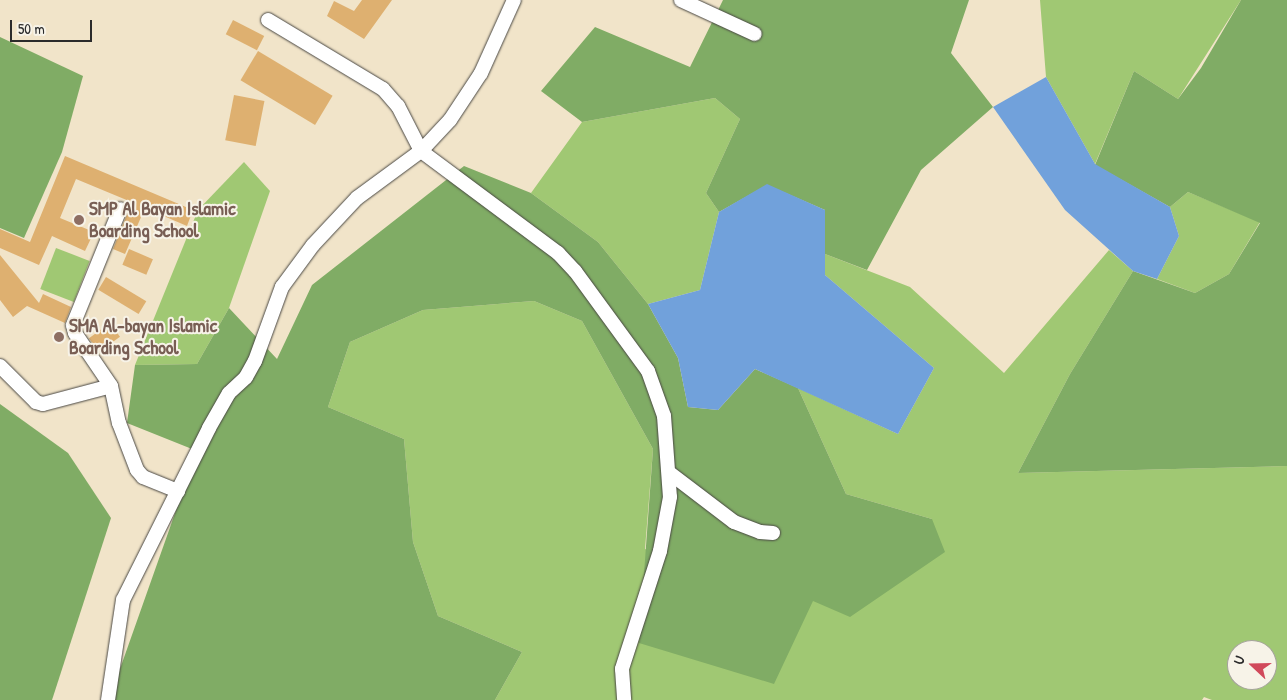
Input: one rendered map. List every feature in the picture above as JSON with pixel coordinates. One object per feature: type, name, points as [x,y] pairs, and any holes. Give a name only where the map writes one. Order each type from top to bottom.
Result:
[{"type":"street","points":[[108,700],[123,600],[229,394],[246,377],[255,361],[269,317],[292,271],[357,198],[421,151],[450,120],[470,93],[514,0]]},
{"type":"street","points":[[681,0],[755,34]]},
{"type":"street","points":[[268,20],[383,88],[398,106],[421,151],[492,201],[558,253],[575,271],[648,371],[664,416],[671,474],[670,497],[660,551],[622,669],[624,700]]},
{"type":"street","points":[[120,209],[73,325],[75,333],[111,386],[119,423],[137,470],[144,477],[178,491]]},
{"type":"street","points":[[0,366],[36,402],[43,404],[111,386]]},
{"type":"street","points":[[671,474],[734,522],[760,532],[773,533]]},
{"type":"green space","points":[[723,0],[969,0],[951,53],[993,107],[921,170],[867,270],[825,254],[825,210],[767,185],[719,212],[706,193],[740,119],[715,98],[582,122],[541,91],[595,27],[690,67]]},
{"type":"green space","points":[[1040,0],[1241,0],[1178,99],[1134,71],[1095,164],[1046,77]]},
{"type":"green space","points":[[1241,0],[1287,0],[1287,466],[1018,473],[1070,374],[1133,271],[1195,293],[1229,274],[1260,223],[1188,192],[1170,207],[1095,165],[1134,71],[1178,99],[1201,68]]},
{"type":"green space","points":[[0,37],[83,76],[62,152],[24,238],[0,228]]},
{"type":"green space","points":[[715,98],[740,119],[706,193],[719,212],[700,290],[648,304],[598,242],[531,193],[582,122]]},
{"type":"green space","points":[[244,162],[270,191],[229,308],[197,364],[135,365],[198,210]]},
{"type":"green space","points":[[464,166],[531,193],[598,242],[648,304],[678,358],[688,407],[718,410],[755,369],[798,388],[846,494],[932,519],[945,552],[850,617],[813,601],[774,684],[639,643],[653,449],[582,321],[534,301],[423,310],[350,342],[328,407],[404,439],[413,542],[438,616],[522,652],[495,700],[109,700],[197,451],[127,423],[135,365],[197,364],[229,308],[277,359],[312,285]]},
{"type":"green space","points":[[1188,192],[1260,222],[1229,274],[1195,293],[1157,279],[1179,236],[1170,207]]},
{"type":"green space","points":[[56,248],[90,261],[74,302],[40,289]]},
{"type":"green space","points":[[1109,250],[1133,271],[1070,374],[1018,473],[1287,466],[1287,700],[1212,700],[1204,697],[1202,700],[495,700],[522,652],[438,616],[413,542],[404,439],[328,407],[350,342],[423,310],[534,301],[582,321],[653,449],[645,549],[813,601],[932,519],[846,494],[798,388],[898,434],[934,368],[825,275],[825,254],[910,287],[1004,373]]},
{"type":"green space","points":[[0,404],[68,453],[111,518],[52,700],[0,700]]},
{"type":"water","points":[[1046,77],[1095,164],[1170,207],[1179,236],[1157,279],[1133,271],[1065,210],[993,107]]},
{"type":"water","points":[[767,184],[825,210],[825,275],[934,368],[898,434],[755,369],[718,410],[688,407],[678,358],[648,304],[700,290],[719,212]]},
{"type":"building","points":[[362,0],[392,0],[364,39],[327,16],[334,1],[354,11]]},
{"type":"building","points":[[233,20],[264,36],[257,50],[226,34]]},
{"type":"building","points":[[258,51],[333,96],[315,125],[240,80]]},
{"type":"building","points":[[234,95],[264,101],[256,146],[225,140]]},
{"type":"building","points":[[65,156],[193,210],[187,226],[145,208],[125,254],[113,249],[128,212],[129,201],[76,179],[60,218],[94,232],[85,251],[52,236],[39,265],[0,248],[0,229],[30,242]]},
{"type":"building","points":[[129,249],[153,259],[146,275],[122,265]]},
{"type":"building","points":[[0,255],[39,303],[43,294],[71,307],[65,323],[27,306],[13,317],[0,300]]},
{"type":"building","points":[[106,277],[146,301],[139,314],[98,290]]},
{"type":"building","points":[[110,323],[120,337],[99,352],[89,338]]},
{"type":"place","name":"SMP Al Bayan Islamic Boarding School","points":[[79,220]]},
{"type":"place","name":"SMA Al-bayan Islamic Boarding School","points":[[59,337]]}]
